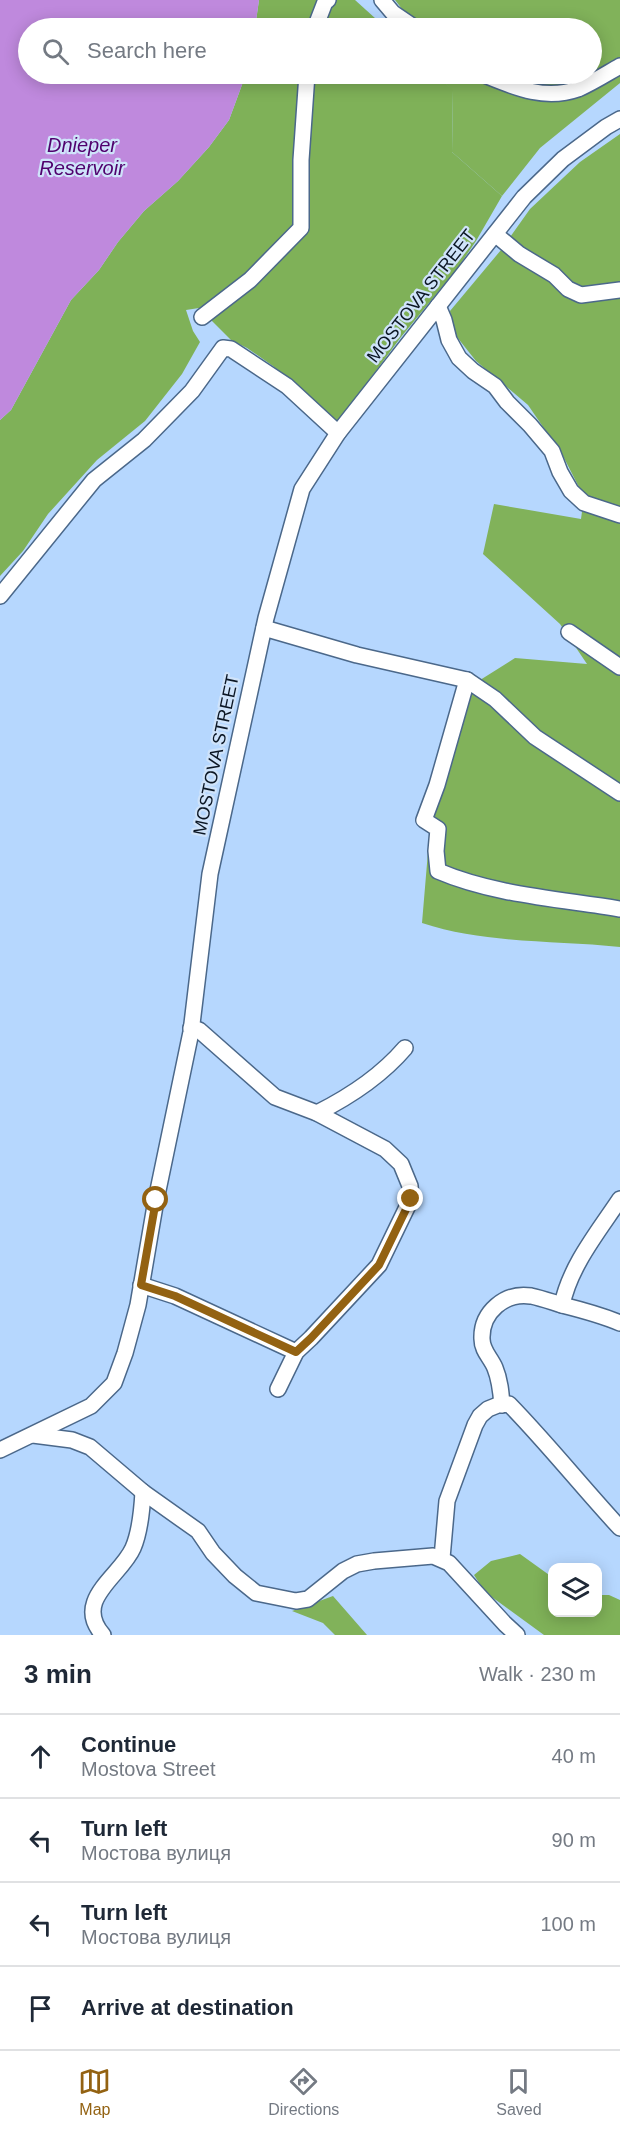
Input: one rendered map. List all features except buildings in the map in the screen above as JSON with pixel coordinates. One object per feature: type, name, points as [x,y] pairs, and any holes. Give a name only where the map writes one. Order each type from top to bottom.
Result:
[{"type":"street","points":[[319,18],[328,0]]},
{"type":"street","points":[[382,0],[400,18]]},
{"type":"street","points":[[602,75],[620,66]]},
{"type":"street","points":[[202,317],[250,280],[301,228],[301,160],[306,84]]},
{"type":"street","points":[[506,84],[539,94],[558,93],[586,84]]},
{"type":"street","name":"MOSTOVA STREET","points":[[0,1450],[91,1406],[114,1383],[125,1353],[141,1285],[191,1028],[210,874],[264,628],[302,489],[338,432],[524,197],[563,159],[606,127],[620,120]]},
{"type":"street","points":[[495,234],[519,254],[554,275],[568,289],[581,295],[620,290]]},
{"type":"street","points":[[438,306],[444,320],[448,340],[459,358],[495,386],[552,451],[571,491],[584,503],[620,515]]},
{"type":"street","points":[[0,596],[94,480],[144,440],[192,392],[223,348],[231,349],[287,386],[338,432]]},
{"type":"street","points":[[264,628],[357,655],[467,680],[495,699],[535,737],[620,793]]},
{"type":"street","points":[[569,632],[620,667]]},
{"type":"street","points":[[467,680],[437,785],[424,820],[438,829],[436,851],[438,871],[461,880],[510,891],[620,909]]},
{"type":"street","points":[[191,1028],[199,1030],[275,1097],[317,1113],[394,1155],[408,1180],[411,1199],[379,1265],[296,1352],[278,1389]]},
{"type":"street","points":[[317,1113],[339,1102],[373,1079],[393,1063],[405,1048]]},
{"type":"street","points":[[562,1305],[565,1290],[573,1273],[620,1199]]},
{"type":"street","points":[[141,1285],[175,1296],[296,1352]]},
{"type":"street","points":[[502,1405],[500,1385],[482,1341],[483,1327],[489,1314],[507,1298],[519,1295],[531,1296],[601,1315],[620,1323]]},
{"type":"street","points":[[442,1558],[447,1501],[475,1425],[488,1409],[502,1405],[509,1404],[524,1419],[620,1528]]},
{"type":"street","points":[[31,1435],[72,1440],[90,1447],[143,1492],[198,1531],[213,1553],[235,1576],[256,1593],[296,1601],[308,1599],[343,1571],[357,1564],[433,1556],[449,1563],[517,1635]]},
{"type":"street","points":[[0,1437],[15,1443]]},
{"type":"street","points":[[103,1635],[93,1614],[93,1602],[133,1548],[143,1492]]},
{"type":"green space","points":[[259,0],[355,0],[375,18],[256,18]]},
{"type":"green space","points":[[395,0],[620,0],[620,83],[540,148],[502,196],[452,152],[453,91],[446,84],[602,84],[602,18],[399,18],[402,9]]},
{"type":"green space","points":[[242,84],[446,84],[453,90],[452,152],[502,196],[457,269],[401,337],[338,422],[273,366],[231,340],[199,308],[186,310],[193,331],[200,342],[182,374],[145,421],[97,460],[48,514],[23,551],[0,576],[0,420],[11,410],[71,300],[99,270],[118,242],[144,211],[178,181],[209,147],[229,120]]},
{"type":"green space","points":[[620,134],[620,947],[495,938],[446,930],[422,923],[431,816],[469,687],[515,658],[587,664],[560,624],[483,554],[494,504],[581,519],[584,497],[563,456],[528,405],[476,361],[453,332],[450,311],[501,250],[530,209],[580,162]]},
{"type":"green space","points":[[520,1554],[548,1574],[548,1617],[602,1617],[602,1595],[609,1595],[620,1600],[620,1635],[544,1635],[485,1592],[474,1575],[491,1561]]},
{"type":"green space","points":[[333,1596],[367,1635],[335,1635],[323,1623],[292,1611]]},
{"type":"water","name":"Dnieper Reservoir","points":[[0,0],[259,0],[256,18],[18,18],[18,84],[242,84],[229,120],[209,147],[178,181],[144,211],[118,242],[99,270],[71,300],[11,410],[0,420]]},
{"type":"route","points":[[156,1200],[141,1285],[175,1296],[296,1352],[379,1265],[411,1199]]}]
